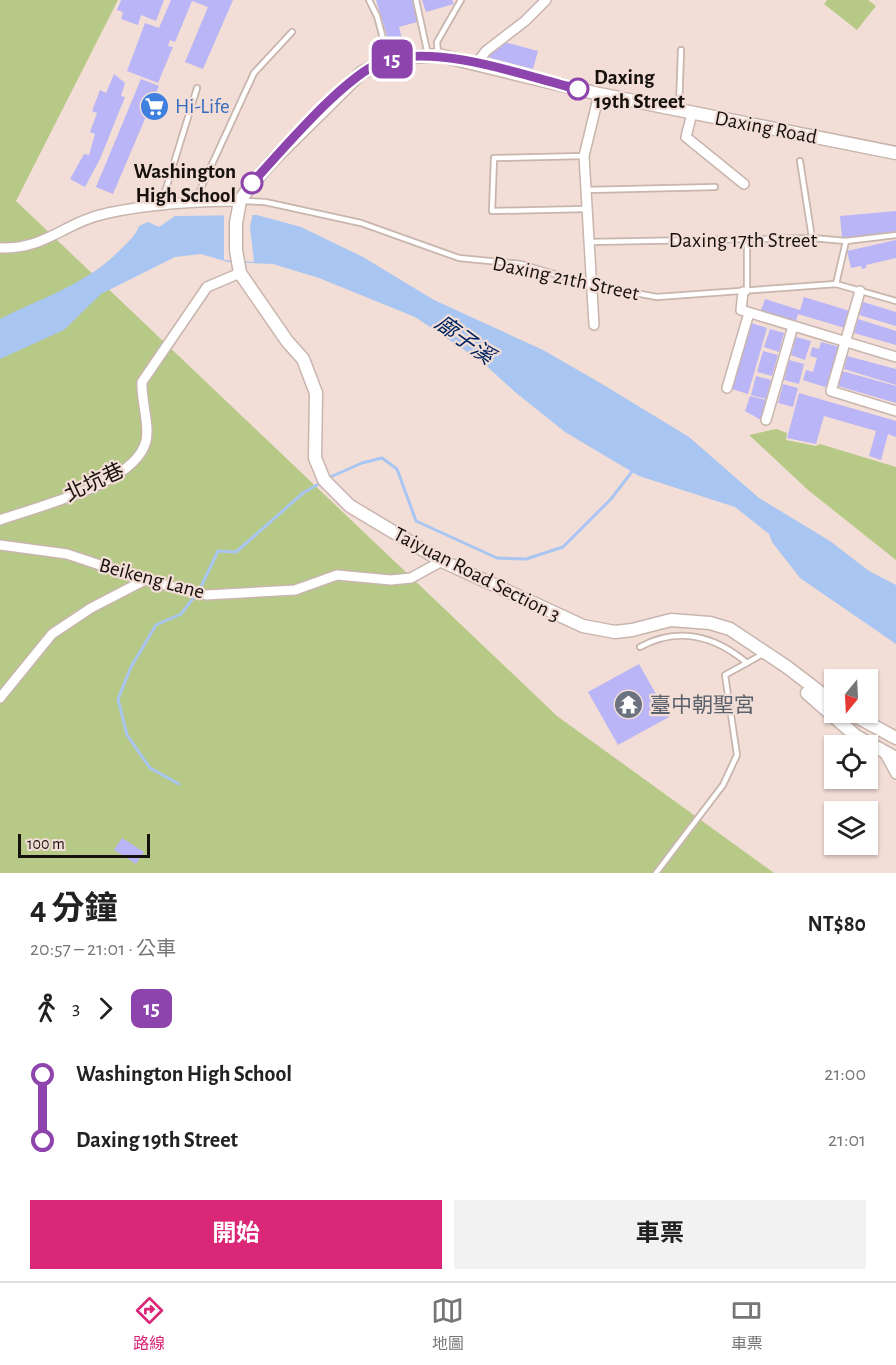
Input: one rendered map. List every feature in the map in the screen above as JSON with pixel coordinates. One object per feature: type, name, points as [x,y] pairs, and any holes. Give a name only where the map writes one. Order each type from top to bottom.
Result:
[{"type":"main road","name":"Daxing Road","points":[[240,205],[250,186],[316,115],[361,73],[388,59],[433,55],[599,94],[896,153]]},
{"type":"main road","points":[[239,270],[235,240],[240,205]]},
{"type":"main road","name":"Taiyuan Road Section 3","points":[[239,270],[303,359],[316,393],[315,458],[326,482],[350,506],[442,561],[594,630],[632,630],[671,620],[710,623],[744,636],[824,696]]},
{"type":"main road","name":"Taiyuan Road Section 3","points":[[765,653],[856,736],[896,758]]},
{"type":"main road","points":[[868,723],[896,738]]},
{"type":"street","points":[[476,64],[486,51],[525,21],[546,0]]},
{"type":"street","points":[[594,325],[584,156],[599,94]]},
{"type":"street","points":[[686,112],[686,137],[744,184]]},
{"type":"street","points":[[0,248],[33,246],[76,223],[107,213],[195,201],[240,205]]},
{"type":"street","name":"北坑巷","points":[[0,520],[98,485],[123,472],[135,461],[142,453],[148,430],[141,400],[141,382],[207,287],[239,270]]},
{"type":"street","points":[[860,291],[831,391],[896,411]]},
{"type":"street","points":[[745,292],[741,310],[896,357]]},
{"type":"street","points":[[727,388],[749,313]]},
{"type":"street","points":[[766,420],[793,326]]},
{"type":"street","name":"Beikeng Lane","points":[[0,545],[67,554],[145,580],[206,595],[295,590],[338,575],[391,580],[411,578],[442,561]]},
{"type":"street","points":[[0,698],[52,634],[91,608],[145,580]]},
{"type":"street","points":[[884,752],[896,774]]},
{"type":"lane","points":[[369,0],[377,16],[388,59]]},
{"type":"lane","points":[[416,0],[433,55]]},
{"type":"lane","points":[[433,55],[437,42],[461,0]]},
{"type":"lane","points":[[195,201],[254,73],[292,32]]},
{"type":"lane","points":[[681,50],[686,112]]},
{"type":"lane","points":[[161,205],[197,88]]},
{"type":"lane","points":[[584,156],[494,158],[492,211],[588,209]]},
{"type":"lane","points":[[800,161],[812,238]]},
{"type":"lane","points":[[586,190],[715,187]]},
{"type":"lane","name":"Daxing 21th Street","points":[[240,205],[265,202],[361,223],[459,258],[521,264],[591,285],[657,297],[836,284],[896,301]]},
{"type":"lane","name":"Daxing 17th Street","points":[[590,242],[812,238],[846,241],[896,235]]},
{"type":"lane","points":[[745,292],[747,240]]},
{"type":"lane","points":[[836,284],[846,241]]},
{"type":"lane","points":[[640,647],[662,637],[691,634],[722,646],[747,663]]},
{"type":"lane","points":[[656,873],[723,785],[737,755],[725,675],[765,653]]},
{"type":"green space","points":[[0,0],[118,0],[16,201],[557,716],[774,873],[0,873]]},
{"type":"green space","points":[[827,0],[868,0],[876,6],[857,30],[824,4]]},
{"type":"green space","points":[[776,429],[787,433],[786,440],[816,446],[820,444],[896,467],[896,560],[808,490],[749,435]]},
{"type":"water","name":"廍子溪","points":[[257,215],[301,227],[363,257],[434,300],[543,350],[689,437],[759,498],[830,541],[869,571],[896,585],[896,644],[800,578],[772,542],[769,534],[735,507],[639,476],[565,432],[481,361],[415,317],[319,278],[273,264],[228,262],[201,254],[175,257],[101,294],[64,330],[0,359],[0,319],[64,289],[95,271],[127,243],[139,226],[148,222],[159,227],[175,216]]},
{"type":"pier","points":[[253,212],[250,227],[254,262],[224,260],[224,213]]},
{"type":"building","points":[[121,0],[164,0],[156,21],[141,15],[138,25],[121,19],[123,12],[117,10]]},
{"type":"building","points":[[171,0],[233,0],[203,69],[185,62],[208,7],[192,1],[175,42],[170,40],[168,46],[173,47],[158,83],[127,71],[145,23],[159,28]]},
{"type":"building","points":[[376,0],[415,0],[421,21],[399,27],[404,46],[391,49]]},
{"type":"building","points":[[422,0],[452,0],[454,4],[426,12]]},
{"type":"building","points":[[504,42],[538,51],[533,69],[487,57]]},
{"type":"building","points":[[114,74],[125,83],[121,96],[125,97],[100,159],[85,187],[70,179],[84,154],[89,155],[95,134],[90,132],[97,113],[92,111],[100,90],[106,93]]},
{"type":"building","points":[[141,79],[159,86],[113,194],[96,187]]},
{"type":"building","points":[[896,211],[896,233],[842,238],[840,216]]},
{"type":"building","points":[[896,240],[896,258],[866,265],[866,268],[862,269],[861,266],[851,268],[847,251]]},
{"type":"building","points":[[804,297],[850,311],[845,328],[798,314],[795,324],[760,313],[765,299],[800,310]]},
{"type":"building","points":[[863,302],[896,312],[896,326],[859,315]]},
{"type":"building","points":[[858,319],[896,331],[896,345],[854,333]]},
{"type":"building","points":[[751,323],[767,328],[748,394],[732,389]]},
{"type":"building","points":[[770,329],[784,333],[779,352],[764,347]]},
{"type":"building","points":[[796,337],[811,341],[805,360],[791,355]]},
{"type":"building","points":[[821,342],[840,347],[830,383],[825,387],[803,380],[806,370],[813,372],[817,358],[810,356],[812,347],[819,349]]},
{"type":"building","points":[[763,351],[778,355],[772,376],[757,372]]},
{"type":"building","points":[[847,356],[896,369],[896,385],[844,369]]},
{"type":"building","points":[[789,360],[804,364],[799,384],[784,380]]},
{"type":"building","points":[[842,371],[896,386],[896,403],[838,386]]},
{"type":"building","points":[[756,376],[771,380],[766,399],[751,395]]},
{"type":"building","points":[[783,384],[798,388],[793,407],[778,403]]},
{"type":"building","points":[[799,393],[896,421],[896,437],[888,434],[881,460],[869,456],[876,431],[824,416],[816,444],[787,438]]},
{"type":"building","points":[[750,396],[766,400],[761,420],[745,411]]},
{"type":"building","name":"臺中朝聖宮","points":[[639,664],[669,717],[618,745],[588,692]]},
{"type":"building","points":[[122,838],[144,852],[136,864],[114,850]]},
{"type":"waterway","points":[[328,478],[362,463],[382,458],[397,469],[416,521],[497,558],[526,559],[563,547],[611,499],[634,469]]},
{"type":"waterway","points":[[199,591],[218,551],[236,552],[303,493],[322,482]]},
{"type":"waterway","points":[[179,784],[150,768],[127,735],[118,699],[131,667],[156,625],[181,614],[195,596]]},
{"type":"bus line","name":"15","points":[[252,183],[308,123],[361,73],[388,59],[438,55],[578,89]]},
{"type":"place","name":"Daxing 19th Street","points":[[578,89]]},
{"type":"place","name":"Hi-Life","points":[[154,106]]},
{"type":"place","name":"Washington High School","points":[[252,183]]},
{"type":"place","name":"臺中朝聖宮","points":[[629,705]]}]
